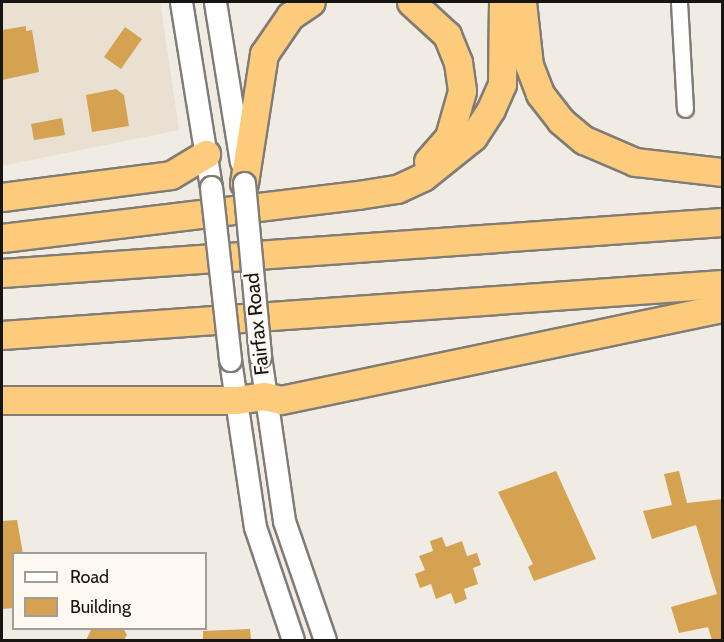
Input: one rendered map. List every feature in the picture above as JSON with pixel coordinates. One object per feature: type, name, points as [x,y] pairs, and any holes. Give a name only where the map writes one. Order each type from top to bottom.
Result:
[{"type":"highway","points":[[243,183],[264,54],[290,16],[311,2]]},
{"type":"highway","points":[[358,195],[409,174],[431,159],[449,137],[460,110],[462,91],[458,62],[447,35],[411,2]]},
{"type":"highway","points":[[2,238],[358,195],[397,189],[423,177],[473,137],[502,84],[502,2]]},
{"type":"highway","points":[[522,2],[529,65],[540,94],[561,121],[584,140],[635,162],[723,172]]},
{"type":"highway","points":[[2,197],[171,175],[206,154]]},
{"type":"highway","points":[[2,273],[723,222]]},
{"type":"highway","points":[[2,335],[723,284]]},
{"type":"highway","points":[[2,400],[236,400],[264,396],[281,400],[723,309]]},
{"type":"main road","name":"Fairfax Road","points":[[181,2],[211,187],[230,360],[255,527],[293,640]]},
{"type":"main road","name":"Fairfax Road","points":[[214,2],[235,111],[264,396],[284,521],[324,640]]},
{"type":"street","points":[[679,2],[685,109]]},
{"type":"shaded area","points":[[2,2],[160,2],[179,130],[2,166]]},
{"type":"building","points":[[26,26],[26,31],[32,30],[39,72],[2,80],[2,30]]},
{"type":"building","points":[[125,27],[142,39],[121,69],[104,57]]},
{"type":"building","points":[[116,89],[124,95],[129,126],[92,132],[86,95]]},
{"type":"building","points":[[62,118],[65,135],[34,140],[31,124]]},
{"type":"building","points":[[556,471],[596,559],[534,581],[528,567],[533,564],[498,492]]},
{"type":"building","points":[[679,471],[687,503],[723,499],[723,640],[712,640],[708,627],[679,633],[671,607],[717,594],[696,525],[652,539],[643,511],[672,505],[664,474]]},
{"type":"building","points":[[17,520],[23,552],[12,552],[12,608],[2,609],[2,521]]},
{"type":"building","points":[[442,537],[446,547],[462,541],[467,556],[477,553],[481,565],[473,568],[478,584],[464,589],[467,599],[455,604],[451,593],[436,599],[431,584],[420,588],[415,574],[425,570],[419,556],[433,551],[430,541]]},
{"type":"building","points":[[250,629],[251,640],[203,640],[203,631]]},
{"type":"building","points":[[91,630],[124,630],[127,635],[124,640],[86,640]]}]
